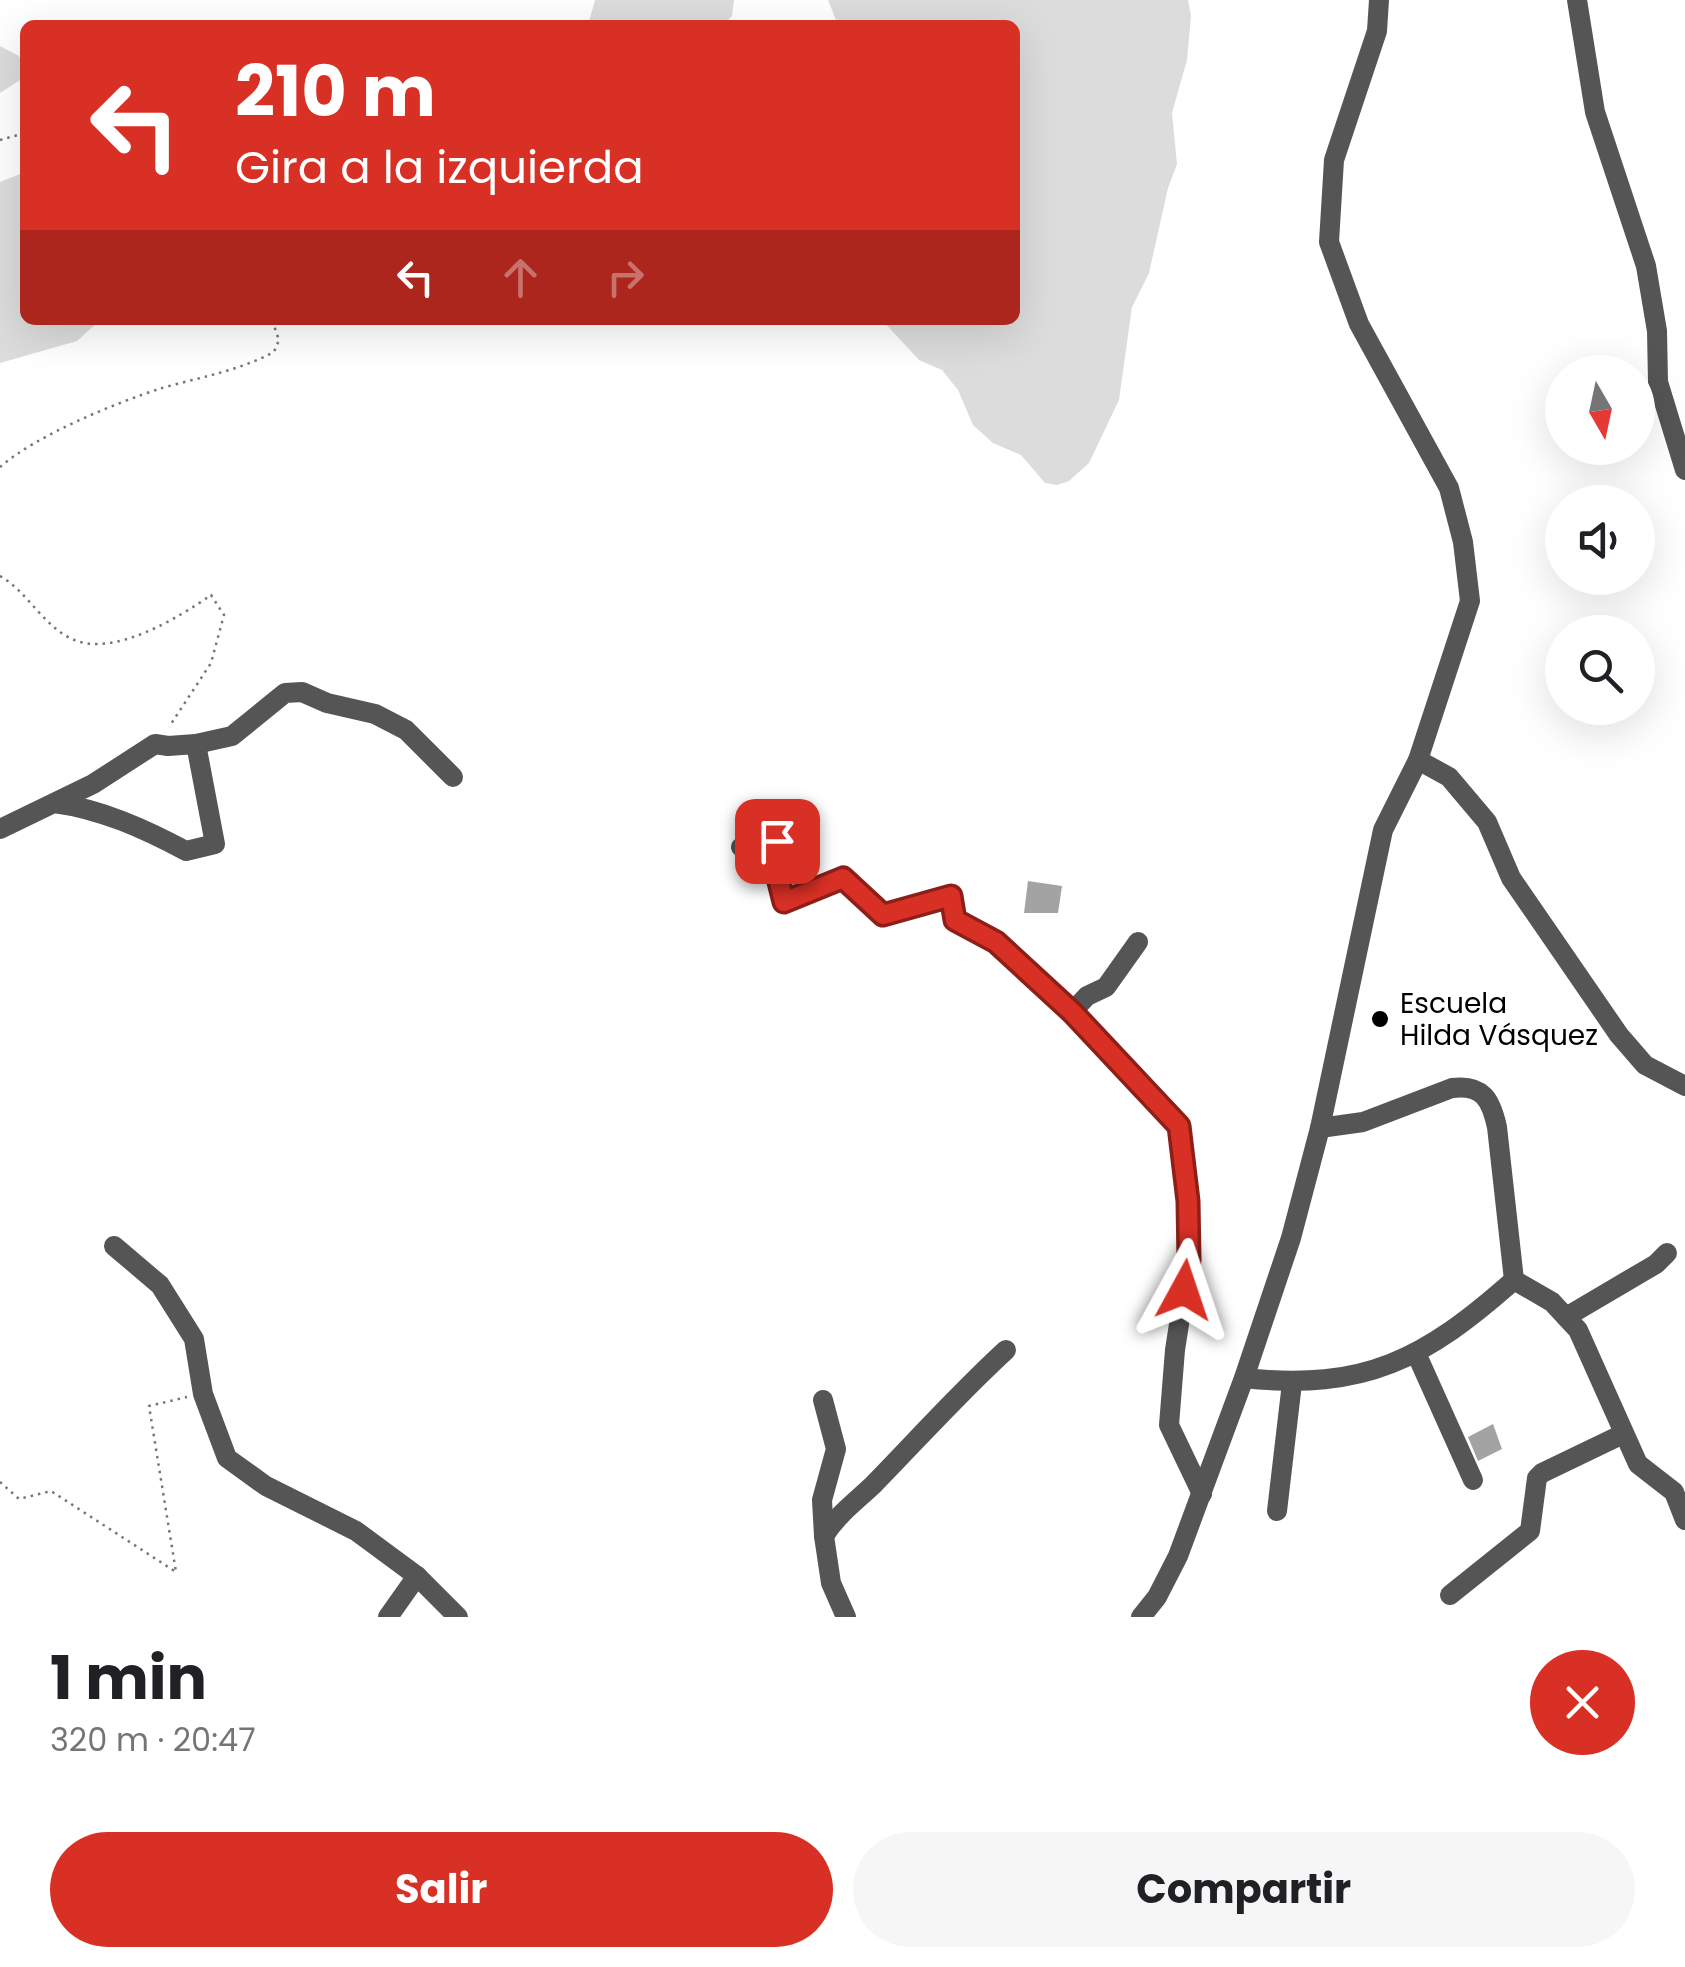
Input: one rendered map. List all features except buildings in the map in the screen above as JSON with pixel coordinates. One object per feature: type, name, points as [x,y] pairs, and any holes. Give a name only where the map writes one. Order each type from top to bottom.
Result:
[{"type":"street","points":[[1141,1617],[1171,1570],[1202,1494],[1291,1238],[1320,1128],[1383,830],[1418,760],[1470,601],[1463,542],[1449,488],[1359,324],[1328,242],[1334,160],[1377,32],[1380,0]]},
{"type":"street","points":[[1577,0],[1595,112],[1646,266],[1657,331],[1658,382],[1685,470]]},
{"type":"street","points":[[0,829],[93,784],[155,744],[196,744],[232,736],[285,693],[302,692],[326,703],[375,714],[406,730],[453,777]]},
{"type":"street","points":[[54,803],[78,806],[151,832],[186,851],[214,844],[196,744]]},
{"type":"street","points":[[1418,760],[1449,777],[1488,822],[1511,878],[1619,1035],[1646,1065],[1685,1086]]},
{"type":"street","points":[[741,846],[777,841],[776,870],[784,902],[843,878],[883,915],[951,896],[955,920],[996,942],[1072,1012],[1179,1126],[1188,1201],[1189,1260],[1174,1350],[1169,1425],[1202,1494]]},
{"type":"street","points":[[1072,1012],[1087,996],[1106,987],[1138,942]]},
{"type":"street","points":[[1320,1128],[1363,1122],[1452,1088],[1468,1086],[1480,1090],[1492,1102],[1498,1127],[1514,1280]]},
{"type":"street","points":[[114,1246],[160,1284],[194,1338],[203,1394],[227,1458],[266,1486],[356,1531],[417,1576],[458,1617]]},
{"type":"street","points":[[1566,1317],[1656,1264],[1667,1253]]},
{"type":"street","points":[[1514,1280],[1552,1302],[1578,1330],[1638,1464],[1674,1492],[1685,1520]]},
{"type":"street","points":[[1244,1378],[1292,1384],[1348,1378],[1382,1368],[1416,1353],[1473,1317],[1514,1280]]},
{"type":"street","points":[[824,1536],[836,1518],[955,1396],[1006,1350]]},
{"type":"street","points":[[1416,1353],[1473,1480]]},
{"type":"street","points":[[1278,1511],[1292,1384]]},
{"type":"street","points":[[823,1400],[836,1450],[822,1500],[824,1536],[831,1584],[846,1617]]},
{"type":"street","points":[[1450,1595],[1530,1530],[1538,1478],[1542,1474],[1623,1434]]},
{"type":"street","points":[[388,1617],[417,1576]]},
{"type":"path","points":[[0,467],[17,452],[158,390],[244,368],[274,352],[279,340],[274,325]]},
{"type":"path","points":[[0,576],[72,639],[103,644],[177,619],[210,595],[224,615],[211,663],[181,712],[155,744]]},
{"type":"path","points":[[0,1482],[19,1499],[50,1491],[176,1572],[148,1406],[203,1394]]},
{"type":"shaded area","points":[[595,0],[734,0],[728,20],[589,20]]},
{"type":"shaded area","points":[[828,0],[1188,0],[1191,16],[1187,60],[1172,113],[1177,164],[1149,273],[1132,307],[1119,400],[1089,463],[1069,481],[1045,483],[1021,455],[993,443],[973,425],[958,390],[942,370],[919,360],[887,325],[1020,325],[1020,20],[836,20]]},
{"type":"shaded area","points":[[0,46],[19,56],[20,80],[0,93]]},
{"type":"shaded area","points":[[20,174],[20,325],[95,325],[77,341],[0,363],[0,182]]},
{"type":"shaded area","points":[[1028,881],[1062,886],[1058,913],[1024,913]]},
{"type":"shaded area","points":[[1493,1424],[1502,1449],[1478,1461],[1468,1437]]},
{"type":"place","name":"Escuela Hilda Vásquez","points":[[1380,1019]]},
{"type":"route","points":[[777,841],[776,870],[784,902],[843,878],[883,915],[951,896],[955,920],[996,942],[1072,1012],[1179,1126],[1188,1201],[1189,1260],[1184,1290]]}]
